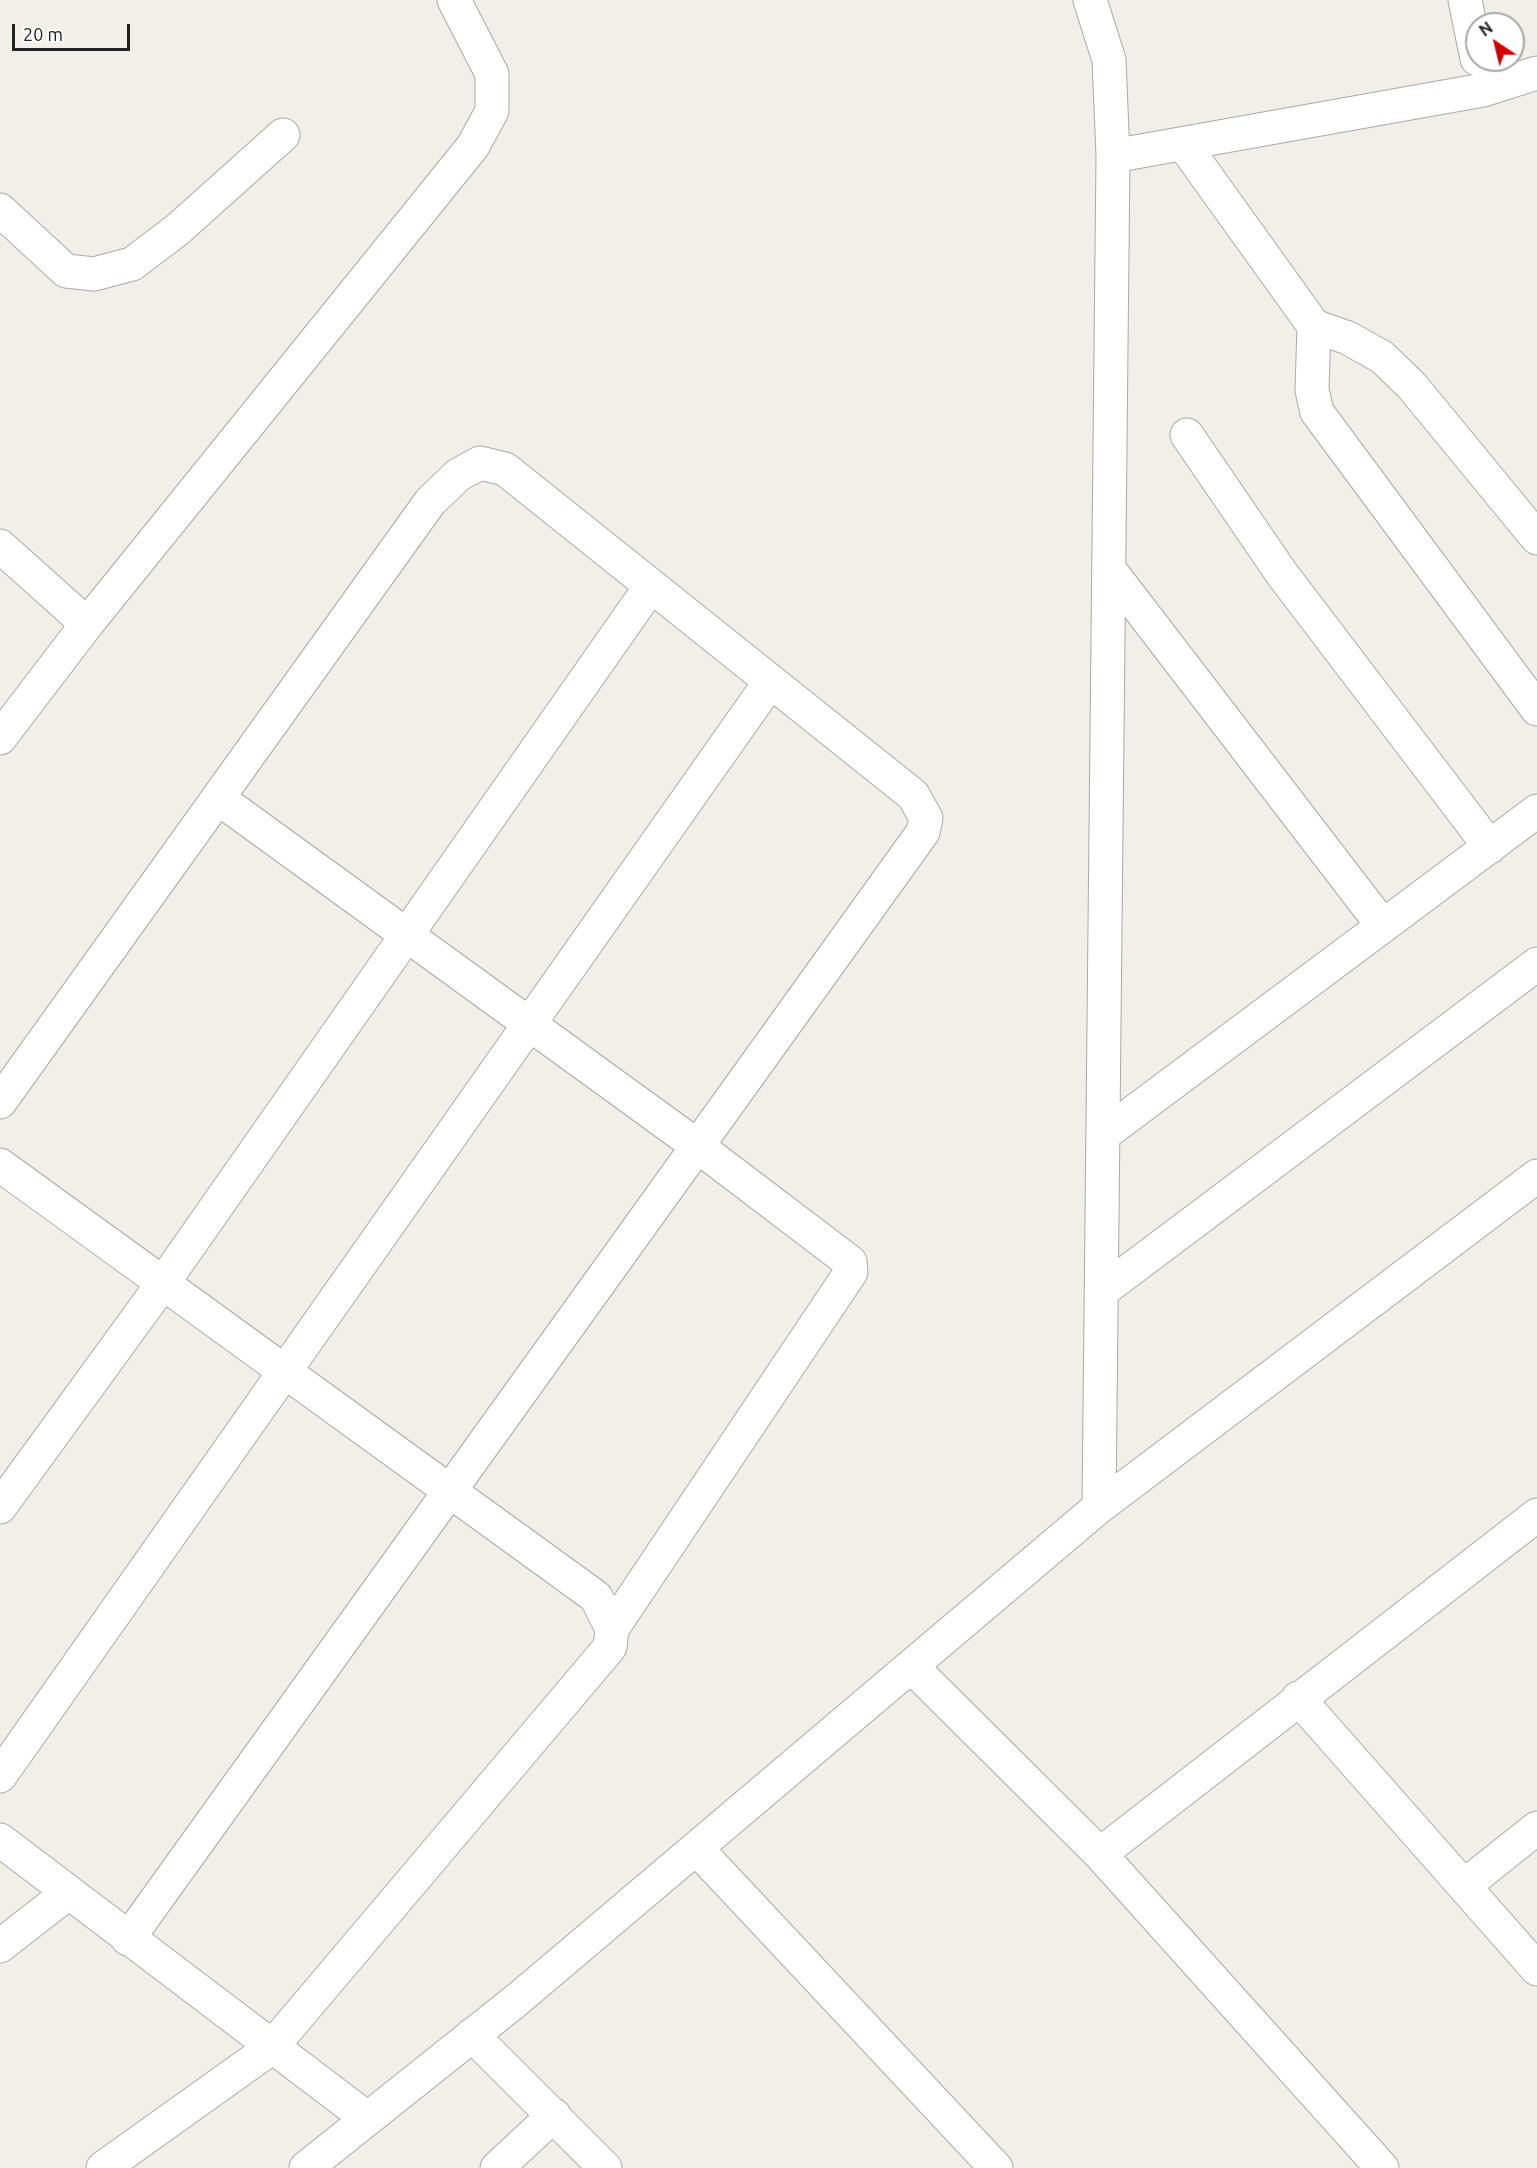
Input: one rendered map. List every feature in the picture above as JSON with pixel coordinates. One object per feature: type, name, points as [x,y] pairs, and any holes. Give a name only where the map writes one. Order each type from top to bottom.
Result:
[{"type":"street","points":[[0,738],[87,624],[473,146],[492,111],[492,74],[454,0]]},
{"type":"street","points":[[1090,0],[1109,60],[1113,156],[1100,1507]]},
{"type":"street","points":[[1113,156],[1184,145],[1467,72]]},
{"type":"street","points":[[0,210],[66,271],[94,274],[132,264],[177,230],[283,135]]},
{"type":"street","points":[[1184,145],[1314,326],[1348,338],[1390,364],[1412,386],[1537,538]]},
{"type":"street","points":[[1314,326],[1312,390],[1317,412],[1537,709]]},
{"type":"street","points":[[1187,435],[1289,584],[1490,847]]},
{"type":"street","points":[[0,1102],[430,502],[458,475],[480,463],[505,469],[913,795],[926,818],[922,832],[696,1145],[452,1492],[128,1938]]},
{"type":"street","points":[[0,546],[87,624]]},
{"type":"street","points":[[1109,569],[1383,927]]},
{"type":"street","points":[[0,1507],[163,1283],[651,586]]},
{"type":"street","points":[[0,1776],[770,682]]},
{"type":"street","points":[[218,798],[696,1145],[850,1262],[851,1272],[612,1629]]},
{"type":"street","points":[[1103,1135],[1537,811]]},
{"type":"street","points":[[1102,1291],[1537,964]]},
{"type":"street","points":[[0,1165],[596,1597],[607,1613],[612,1629],[610,1647],[271,2048],[103,2168]]},
{"type":"street","points":[[306,2168],[472,2035],[697,1849],[1100,1507],[1537,1176]]},
{"type":"street","points":[[1100,1854],[1298,1698],[1537,1515]]},
{"type":"street","points":[[913,1668],[1100,1854],[1383,2168]]},
{"type":"street","points":[[1298,1698],[1537,1969]]},
{"type":"street","points":[[1464,1886],[1537,1828]]},
{"type":"street","points":[[0,1840],[271,2048],[368,2119]]},
{"type":"street","points":[[697,1849],[996,2168]]},
{"type":"street","points":[[0,1946],[68,1893]]},
{"type":"street","points":[[472,2035],[605,2168]]},
{"type":"street","points":[[496,2168],[554,2115]]}]
